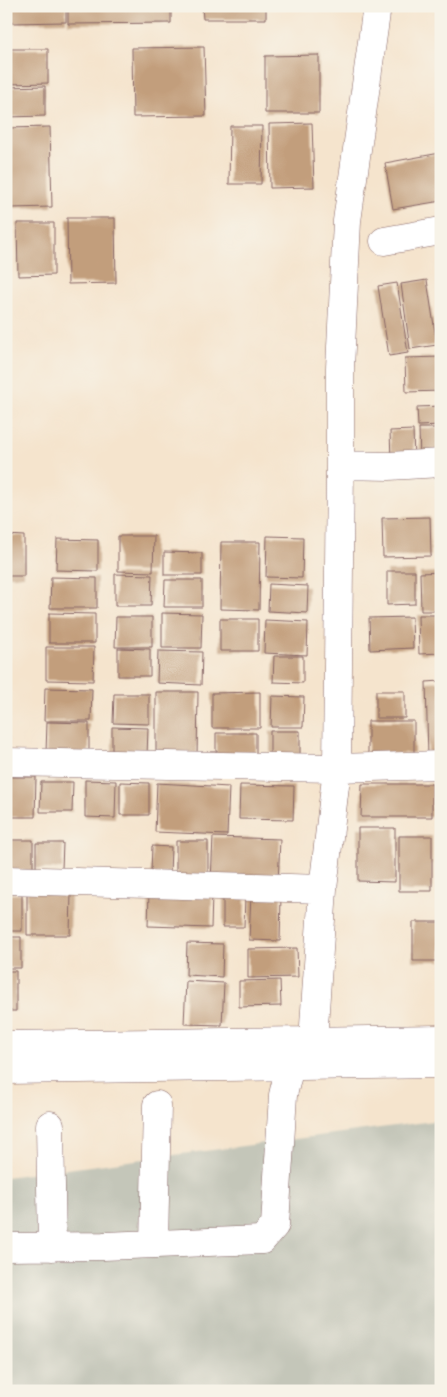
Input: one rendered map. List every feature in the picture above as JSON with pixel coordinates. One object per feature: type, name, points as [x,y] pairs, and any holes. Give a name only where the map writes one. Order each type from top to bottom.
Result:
[{"type":"street","points":[[313,1041],[323,890],[337,768],[340,368],[347,221],[377,6]]},
{"type":"street","points":[[384,241],[441,231]]},
{"type":"street","points":[[340,465],[388,466],[441,463]]},
{"type":"street","points":[[6,762],[337,768],[441,765]]},
{"type":"street","points":[[6,880],[323,890]]},
{"type":"street","points":[[6,1046],[441,1039]]},
{"type":"street","points":[[6,1070],[441,1064]]},
{"type":"street","points":[[6,1248],[262,1240],[275,1226],[283,1095],[290,1066]]},
{"type":"street","points":[[154,1244],[157,1104]]},
{"type":"street","points":[[50,1126],[52,1247]]},
{"type":"shaded area","points":[[441,1120],[441,1391],[6,1391],[6,1177]]},
{"type":"building","points":[[11,6],[66,6],[66,22],[11,23]]},
{"type":"building","points":[[68,6],[171,6],[171,23],[68,24]]},
{"type":"building","points":[[202,6],[266,6],[266,19],[203,19]]},
{"type":"building","points":[[204,47],[206,116],[133,117],[132,48]]},
{"type":"building","points":[[10,49],[48,49],[48,83],[10,84]]},
{"type":"building","points":[[319,55],[319,113],[265,113],[265,56]]},
{"type":"building","points":[[45,86],[45,116],[7,117],[7,87]]},
{"type":"building","points":[[312,123],[314,187],[270,188],[269,124]]},
{"type":"building","points":[[230,126],[262,126],[261,184],[229,184]]},
{"type":"building","points":[[50,127],[52,207],[10,208],[8,128]]},
{"type":"building","points":[[440,153],[441,201],[393,209],[385,163]]},
{"type":"building","points":[[67,218],[115,218],[116,283],[68,284]]},
{"type":"building","points":[[17,223],[54,223],[54,275],[18,276]]},
{"type":"building","points":[[427,280],[437,345],[410,349],[401,284]]},
{"type":"building","points":[[397,283],[408,353],[389,356],[378,286]]},
{"type":"building","points":[[441,357],[441,391],[406,392],[405,358]]},
{"type":"building","points":[[441,406],[441,425],[418,426],[417,407]]},
{"type":"building","points":[[419,428],[441,428],[441,460],[420,460]]},
{"type":"building","points":[[413,430],[414,460],[391,460],[390,431]]},
{"type":"building","points":[[430,517],[431,556],[383,557],[382,518]]},
{"type":"building","points":[[6,535],[24,536],[24,576],[6,576]]},
{"type":"building","points":[[118,536],[154,536],[153,572],[118,571]]},
{"type":"building","points":[[267,536],[303,537],[302,578],[266,577]]},
{"type":"building","points":[[57,539],[98,540],[98,571],[56,570]]},
{"type":"building","points":[[221,542],[260,542],[259,610],[220,609]]},
{"type":"building","points":[[164,552],[202,553],[202,575],[164,575]]},
{"type":"building","points":[[387,571],[415,571],[415,604],[387,605]]},
{"type":"building","points":[[441,572],[441,611],[421,611],[420,573]]},
{"type":"building","points":[[115,574],[152,575],[151,606],[115,606]]},
{"type":"building","points":[[51,577],[97,578],[97,608],[50,608]]},
{"type":"building","points":[[165,580],[202,580],[202,607],[164,607]]},
{"type":"building","points":[[269,584],[308,586],[307,613],[268,611]]},
{"type":"building","points":[[49,613],[95,614],[95,643],[49,643]]},
{"type":"building","points":[[162,613],[202,614],[201,648],[162,648]]},
{"type":"building","points":[[418,615],[441,615],[441,653],[419,654]]},
{"type":"building","points":[[116,617],[152,617],[152,647],[115,647]]},
{"type":"building","points":[[412,617],[413,648],[370,650],[369,618]]},
{"type":"building","points":[[220,619],[258,619],[258,651],[220,651]]},
{"type":"building","points":[[265,620],[308,622],[307,655],[264,653]]},
{"type":"building","points":[[46,647],[94,647],[93,681],[46,680]]},
{"type":"building","points":[[118,648],[150,649],[150,676],[118,676]]},
{"type":"building","points":[[158,651],[202,652],[201,685],[157,683]]},
{"type":"building","points":[[274,656],[303,656],[303,683],[273,682]]},
{"type":"building","points":[[441,681],[441,757],[428,757],[426,682]]},
{"type":"building","points":[[45,688],[92,689],[91,721],[44,721]]},
{"type":"building","points":[[376,691],[405,691],[405,718],[376,718]]},
{"type":"building","points":[[156,692],[198,692],[197,757],[156,757]]},
{"type":"building","points":[[260,692],[260,728],[212,728],[212,693]]},
{"type":"building","points":[[114,694],[149,694],[149,724],[113,723]]},
{"type":"building","points":[[272,696],[304,697],[303,727],[271,727]]},
{"type":"building","points":[[368,721],[414,721],[414,753],[368,754]]},
{"type":"building","points":[[47,722],[89,723],[89,754],[46,753]]},
{"type":"building","points":[[112,727],[148,728],[147,756],[112,756]]},
{"type":"building","points":[[270,731],[300,731],[300,760],[270,759]]},
{"type":"building","points":[[216,733],[256,733],[256,761],[216,761]]},
{"type":"building","points":[[9,777],[36,777],[35,817],[9,817]]},
{"type":"building","points":[[85,780],[116,781],[115,818],[85,817]]},
{"type":"building","points":[[41,782],[73,782],[72,812],[40,812]]},
{"type":"building","points":[[120,782],[149,783],[149,815],[120,815]]},
{"type":"building","points":[[157,783],[229,787],[227,835],[155,832]]},
{"type":"building","points":[[362,784],[432,784],[432,817],[361,817]]},
{"type":"building","points":[[240,785],[294,786],[293,820],[239,819]]},
{"type":"building","points":[[358,828],[395,828],[395,882],[358,881]]},
{"type":"building","points":[[399,836],[432,836],[432,891],[399,891]]},
{"type":"building","points":[[213,837],[280,839],[278,884],[211,881]]},
{"type":"building","points":[[6,840],[33,840],[33,871],[6,870]]},
{"type":"building","points":[[176,841],[208,841],[208,878],[176,878]]},
{"type":"building","points":[[36,843],[63,843],[62,869],[36,869]]},
{"type":"building","points":[[152,846],[171,847],[170,874],[151,873]]},
{"type":"building","points":[[27,891],[71,892],[70,935],[27,935]]},
{"type":"building","points":[[149,892],[212,894],[211,928],[148,926]]},
{"type":"building","points":[[6,894],[22,894],[22,931],[6,931]]},
{"type":"building","points":[[251,894],[281,895],[280,941],[249,940]]},
{"type":"building","points":[[223,895],[245,896],[244,927],[223,927]]},
{"type":"building","points":[[413,922],[441,922],[441,961],[413,961]]},
{"type":"building","points":[[6,937],[21,937],[21,968],[6,968]]},
{"type":"building","points":[[187,943],[223,944],[222,977],[186,975]]},
{"type":"building","points":[[297,948],[298,977],[248,978],[248,949]]},
{"type":"building","points":[[6,971],[16,971],[16,1011],[6,1011]]},
{"type":"building","points":[[280,980],[281,1006],[239,1007],[239,981]]},
{"type":"building","points":[[186,981],[224,983],[222,1025],[184,1024]]}]
